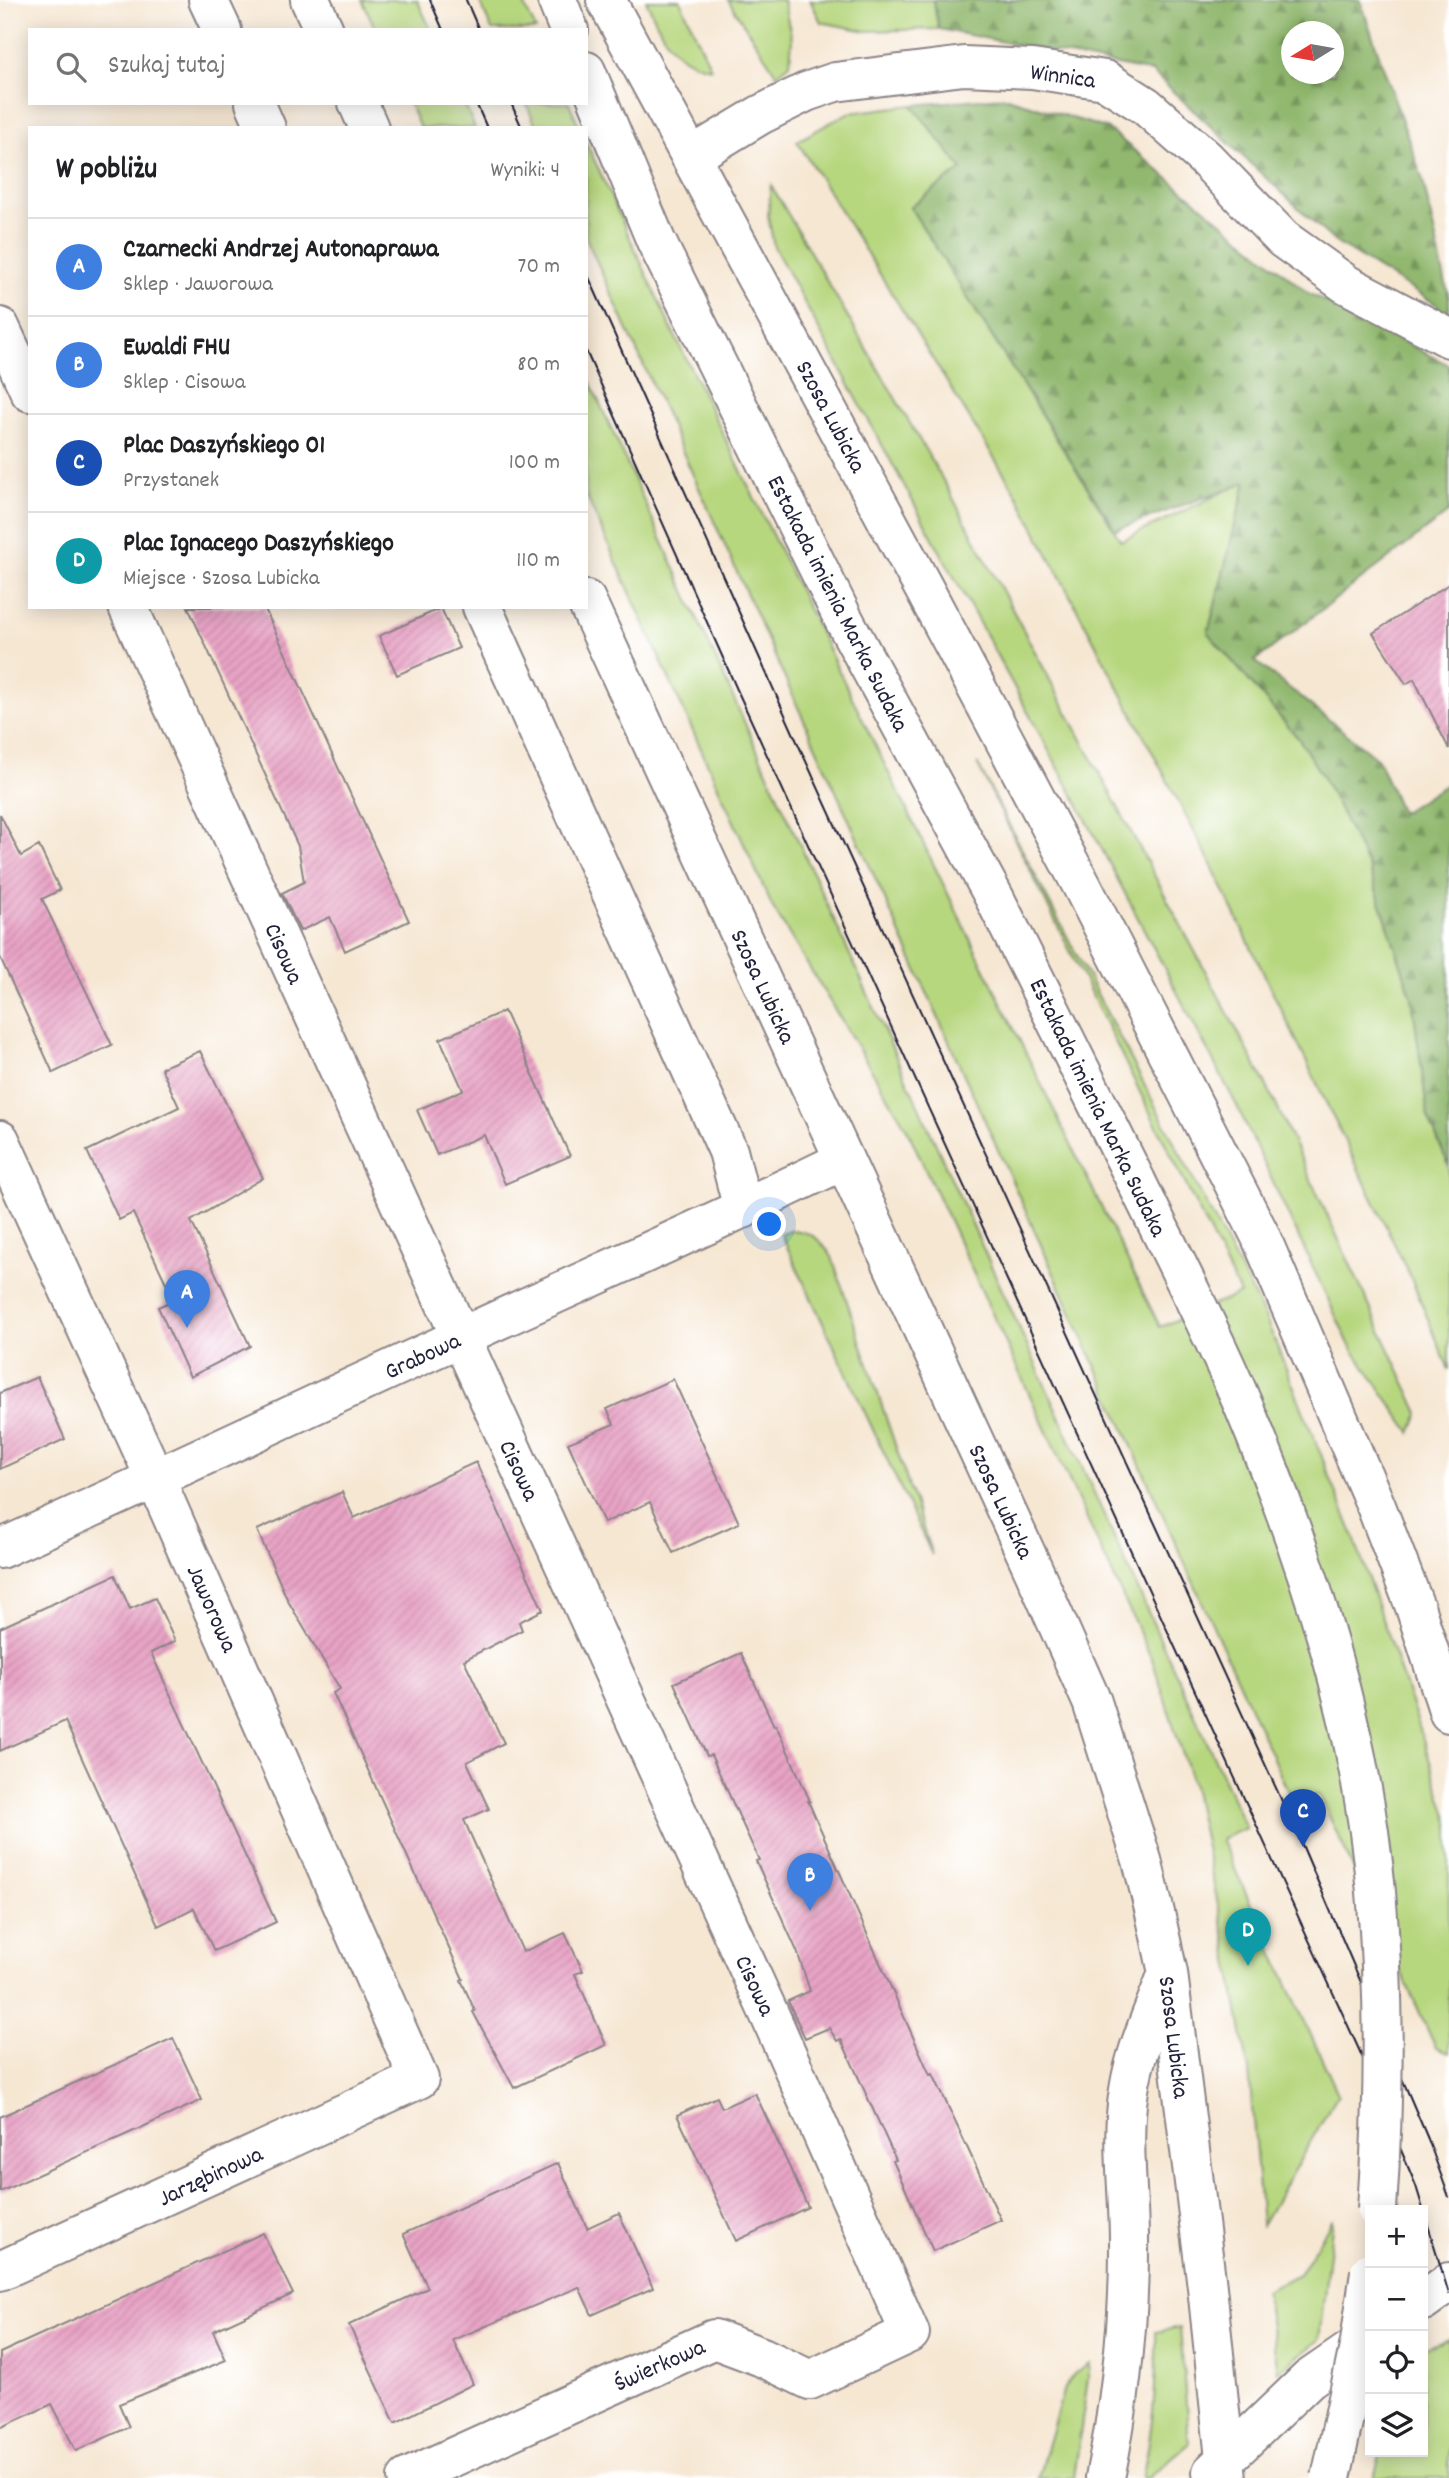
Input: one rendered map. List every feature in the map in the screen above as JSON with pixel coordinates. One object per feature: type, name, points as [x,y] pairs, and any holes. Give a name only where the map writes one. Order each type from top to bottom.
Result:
[{"type":"main road","points":[[208,0],[221,28]]},
{"type":"main road","points":[[310,0],[323,28]]},
{"type":"main road","points":[[557,0],[568,28]]},
{"type":"main road","name":"Szosa Lubicka","points":[[606,0],[1075,874],[1260,1235],[1376,1506],[1415,1608],[1449,1713]]},
{"type":"main road","name":"Winnica","points":[[692,156],[760,115],[806,92],[835,82],[964,66],[1031,69],[1105,80],[1146,106],[1186,141],[1283,239],[1346,284],[1449,338]]},
{"type":"main road","name":"Estakada imienia Marka Sudaka","points":[[588,76],[656,241],[844,618],[994,897],[1136,1181],[1242,1401],[1292,1530],[1348,1719],[1362,1791],[1376,1890],[1383,1998],[1383,2115],[1377,2205]]},
{"type":"main road","points":[[256,105],[265,126]]},
{"type":"main road","points":[[359,105],[368,126]]},
{"type":"main road","points":[[0,327],[28,388]]},
{"type":"main road","name":"Szosa Lubicka","points":[[588,604],[1092,1702],[1142,1860],[1168,1973],[1207,2287],[1219,2472]]},
{"type":"main road","name":"Cisowa","points":[[129,609],[771,2018],[910,2333]]},
{"type":"main road","points":[[483,609],[728,1152],[743,1209]]},
{"type":"main road","name":"Jaworowa","points":[[0,1140],[156,1480],[419,2079]]},
{"type":"main road","name":"Grabowa","points":[[0,1549],[156,1480],[844,1160]]},
{"type":"main road","points":[[1105,2478],[1128,2317],[1128,2092],[1135,2061],[1168,1973]]},
{"type":"main road","name":"Jarzębinowa","points":[[0,2271],[419,2079]]},
{"type":"main road","points":[[1331,2478],[1365,2307]]},
{"type":"main road","name":"Świerkowa","points":[[407,2478],[714,2339],[762,2357],[810,2381],[910,2333]]},
{"type":"main road","points":[[1219,2472],[1309,2379],[1365,2340]]},
{"type":"green space","points":[[362,0],[417,0],[430,28],[375,28]]},
{"type":"green space","points":[[479,0],[522,0],[535,28],[491,28]]},
{"type":"green space","points":[[646,0],[680,0],[711,68],[686,59],[677,52],[663,35]]},
{"type":"green space","points":[[728,0],[783,0],[792,39],[790,64],[777,75]]},
{"type":"green space","points":[[810,0],[933,0],[939,29],[866,31],[821,22]]},
{"type":"green space","points":[[933,0],[1360,0],[1423,181],[1449,298],[1449,343],[1437,305],[1335,242],[1152,72],[939,29]]},
{"type":"green space","points":[[1004,97],[1108,129],[1308,293],[1449,365],[1449,512],[1255,661],[1378,759],[1401,813],[1449,783],[1449,1166],[1428,1117],[1412,998],[1369,868],[1324,779],[1299,739],[1208,633],[1246,482],[1115,530],[910,207],[962,169],[912,105]]},
{"type":"green space","points":[[410,105],[465,105],[474,126],[419,126]]},
{"type":"green space","points":[[527,105],[570,105],[579,126],[536,126]]},
{"type":"green space","points":[[912,105],[962,169],[910,207],[1121,541],[1246,481],[1208,633],[1299,739],[1324,779],[1369,868],[1412,998],[1428,1117],[1449,1166],[1449,1370],[1411,1278],[1206,854],[1016,493],[797,141],[848,113]]},
{"type":"green space","points":[[588,146],[672,330],[1160,1327],[1240,1294],[977,763],[1266,1319],[1351,1529],[1449,1822],[1449,2053],[1436,2048],[1319,1794],[1294,1805],[588,242]]},
{"type":"green space","points":[[771,185],[947,487],[1272,1096],[1419,1413],[1411,1433],[1349,1344],[1237,1106],[1078,804],[774,247],[768,216]]},
{"type":"green space","points":[[588,377],[1246,1828],[1221,1839],[1338,2094],[1262,2225],[1249,2071],[1223,1928],[1193,1786],[1153,1662],[906,1127],[772,906],[588,499]]},
{"type":"green space","points":[[792,1230],[816,1238],[832,1257],[932,1555],[781,1234]]},
{"type":"green space","points":[[1333,2219],[1319,2340],[1278,2371],[1265,2290],[1299,2274]]},
{"type":"green space","points":[[1180,2327],[1189,2443],[1148,2478],[1142,2478],[1154,2406],[1156,2332]]},
{"type":"green space","points":[[1449,2339],[1449,2478],[1374,2478],[1380,2457],[1428,2457],[1428,2347]]},
{"type":"green space","points":[[1090,2364],[1074,2478],[1038,2478],[1064,2388],[1074,2374]]},
{"type":"building","points":[[1449,584],[1449,749],[1414,679],[1406,684],[1373,633]]},
{"type":"building","points":[[189,609],[265,609],[409,921],[345,951],[330,917],[300,931],[282,893],[304,882],[298,846]]},
{"type":"building","points":[[441,609],[459,648],[397,675],[379,636]]},
{"type":"building","points":[[0,814],[21,856],[39,846],[60,890],[42,899],[112,1045],[53,1073],[0,957]]},
{"type":"building","points":[[504,1011],[570,1156],[505,1184],[484,1135],[437,1155],[417,1110],[463,1090],[440,1039]]},
{"type":"building","points":[[200,1051],[263,1178],[191,1221],[250,1346],[190,1377],[158,1307],[174,1300],[133,1213],[119,1220],[87,1151],[179,1107],[161,1068]]},
{"type":"building","points":[[37,1377],[65,1439],[0,1469],[0,1393]]},
{"type":"building","points":[[673,1379],[739,1523],[673,1553],[650,1502],[604,1523],[568,1443],[614,1424],[607,1409]]},
{"type":"building","points":[[476,1462],[543,1610],[519,1622],[522,1630],[464,1660],[504,1743],[467,1762],[489,1809],[464,1820],[523,1952],[565,1933],[583,1971],[575,1974],[606,2045],[514,2088],[473,2012],[475,2011],[461,1980],[463,1979],[333,1693],[340,1689],[288,1601],[257,1530],[342,1492],[354,1518]]},
{"type":"building","points":[[115,1575],[130,1609],[155,1598],[175,1641],[151,1653],[276,1922],[214,1951],[194,1908],[158,1926],[65,1721],[0,1751],[0,1628]]},
{"type":"building","points":[[741,1653],[774,1726],[776,1725],[930,2075],[933,2074],[1001,2220],[933,2251],[893,2161],[896,2160],[841,2039],[837,2041],[829,2028],[805,2038],[788,2001],[810,1991],[797,1951],[711,1755],[707,1756],[674,1683]]},
{"type":"building","points":[[173,2038],[202,2100],[0,2192],[0,2117]]},
{"type":"building","points":[[755,2093],[808,2207],[736,2241],[677,2115],[717,2097],[722,2108]]},
{"type":"building","points":[[558,2163],[587,2228],[619,2213],[653,2288],[592,2315],[579,2287],[453,2340],[473,2384],[395,2423],[349,2325],[428,2288],[403,2234]]},
{"type":"building","points":[[263,2233],[293,2294],[213,2331],[226,2360],[119,2404],[129,2427],[76,2451],[52,2404],[0,2428],[0,2353]]},
{"type":"tram line","points":[[430,0],[442,28]]},
{"type":"tram line","points":[[466,0],[478,28]]},
{"type":"tram line","points":[[477,105],[486,126]]},
{"type":"tram line","points":[[512,105],[521,126]]},
{"type":"tram line","points":[[588,275],[799,746],[1303,1847],[1428,2139],[1449,2197]]},
{"type":"tram line","points":[[588,355],[739,694],[1361,2054],[1416,2186],[1449,2294]]},
{"type":"place","name":"Czarnecki Andrzej Autonaprawa","points":[[187,1328]]},
{"type":"place","name":"Plac Daszyńskiego 01","points":[[1303,1847]]},
{"type":"place","name":"Ewaldi FHU","points":[[810,1911]]},
{"type":"place","name":"Plac Ignacego Daszyńskiego","points":[[1248,1966]]}]
